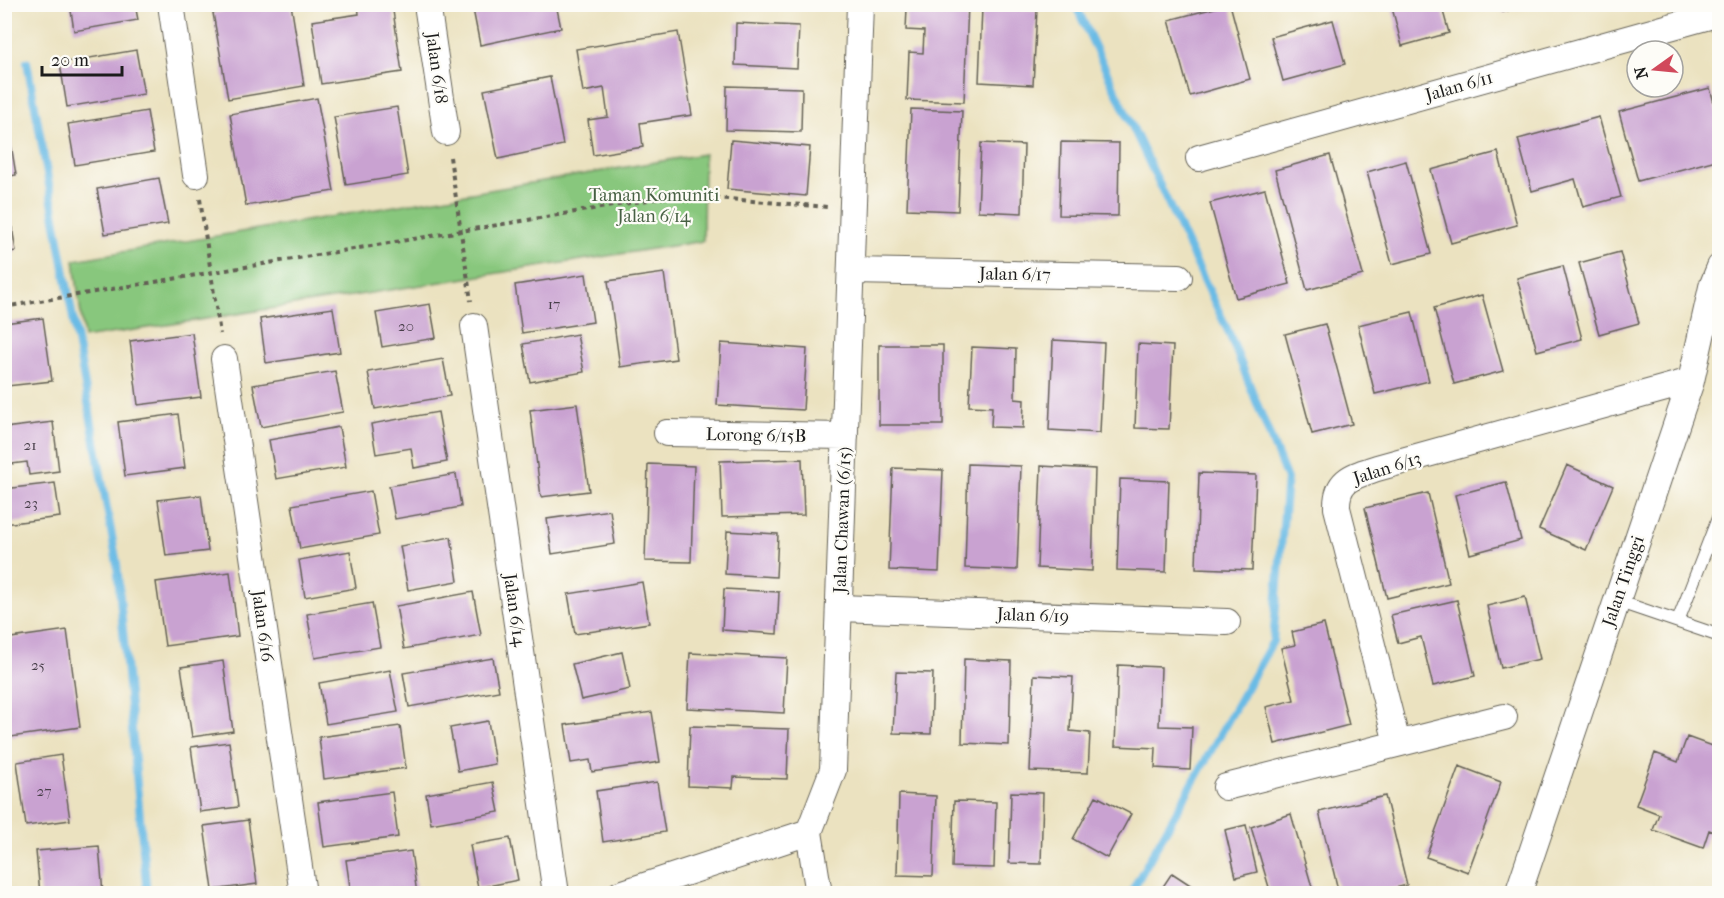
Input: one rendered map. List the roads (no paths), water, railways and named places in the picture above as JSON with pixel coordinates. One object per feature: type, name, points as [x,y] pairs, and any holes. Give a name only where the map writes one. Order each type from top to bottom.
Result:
[{"type":"street","points":[[171,4],[196,175]]},
{"type":"street","name":"Jalan 6/18","points":[[428,4],[446,132]]},
{"type":"street","name":"Jalan Chawan (6/15)","points":[[809,832],[832,770],[861,4]]},
{"type":"street","name":"Jalan 6/11","points":[[1199,158],[1719,13]]},
{"type":"street","name":"Jalan 6/17","points":[[851,271],[1179,277]]},
{"type":"street","name":"Jalan Tinggi","points":[[1518,894],[1691,381],[1717,281]]},
{"type":"street","name":"Jalan 6/14","points":[[474,326],[556,894]]},
{"type":"street","name":"Jalan 6/16","points":[[224,359],[303,894]]},
{"type":"street","name":"Jalan 6/13","points":[[1397,743],[1337,508],[1340,488],[1347,480],[1377,468],[1691,381]]},
{"type":"street","name":"Lorong 6/15B","points":[[667,433],[845,436]]},
{"type":"street","name":"Jalan 6/19","points":[[839,608],[1227,622]]},
{"type":"street","points":[[1226,787],[1504,717]]},
{"type":"street","points":[[620,894],[809,832],[819,894]]},
{"type":"lane","points":[[1678,621],[1719,513]]},
{"type":"lane","points":[[1617,601],[1719,636]]},
{"type":"waterway","points":[[1075,4],[1229,333],[1287,479],[1273,641],[1130,894]]},
{"type":"waterway","points":[[27,62],[117,564],[147,894]]},
{"type":"park label","name":"Taman Komuniti Jalan 6/14","points":[[654,205]]}]
